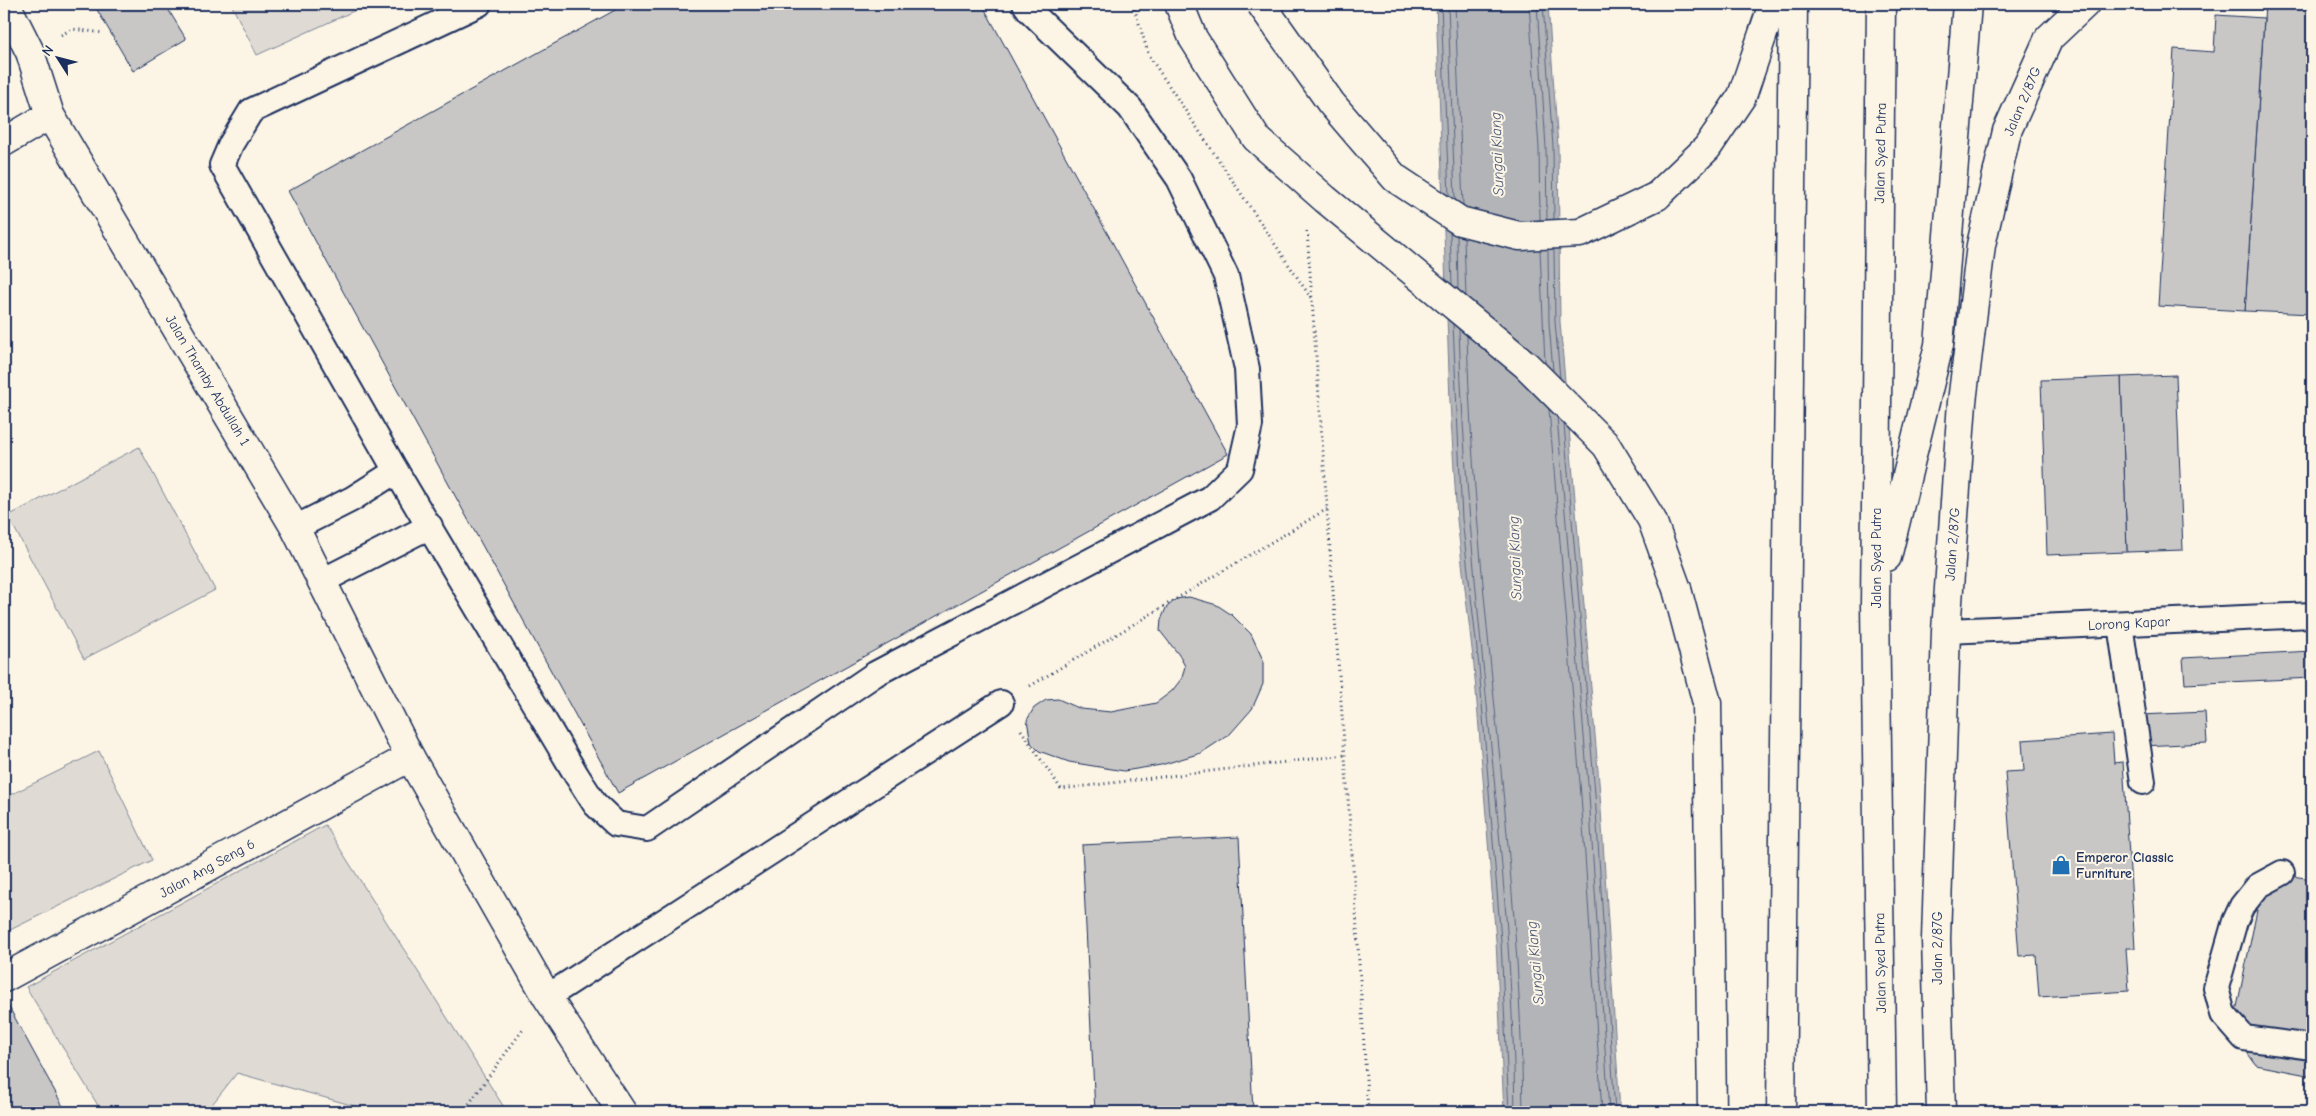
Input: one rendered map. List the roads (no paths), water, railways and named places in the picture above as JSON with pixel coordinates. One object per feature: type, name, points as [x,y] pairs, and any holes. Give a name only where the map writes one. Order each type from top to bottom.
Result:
[{"type":"main road","name":"Jalan Thamby Abdullah 1","points":[[6,4],[30,52],[50,115],[295,528],[410,757],[547,997],[622,1112]]},
{"type":"main road","points":[[1180,4],[1193,38],[1256,138],[1333,205],[1526,365],[1606,445],[1652,520],[1677,589],[1707,703],[1712,1112]]},
{"type":"main road","points":[[1261,4],[1330,102],[1395,178],[1460,221],[1519,236],[1580,233],[1657,196],[1707,148],[1742,96],[1773,4]]},
{"type":"main road","points":[[1781,1112],[1793,4]]},
{"type":"main road","name":"Jalan Syed Putra","points":[[1881,4],[1875,604],[1882,1112]]},
{"type":"main road","points":[[1879,231],[1897,4]]},
{"type":"main road","points":[[1875,604],[1939,345],[1967,4]]},
{"type":"main road","name":"Jalan 2/87G","points":[[1941,1112],[1936,939],[1946,631],[1962,402],[1981,245],[2007,131],[2049,38],[2085,4]]},
{"type":"main road","points":[[4,142],[50,115]]},
{"type":"main road","name":"Jalan Ang Seng 6","points":[[4,978],[410,757]]},
{"type":"lane","points":[[479,4],[251,111],[231,144],[222,165],[396,471],[595,804],[616,824],[648,829],[875,674],[1210,498],[1240,469],[1250,425],[1247,369],[1226,276],[1179,179],[1130,108],[1030,11],[1026,4]]},
{"type":"lane","points":[[295,528],[352,500],[396,471]]},
{"type":"lane","points":[[322,581],[430,526]]},
{"type":"lane","name":"Lorong Kapar","points":[[1946,631],[2312,615]]},
{"type":"lane","points":[[2120,624],[2142,782]]},
{"type":"lane","points":[[547,997],[1001,703]]},
{"type":"lane","points":[[2282,873],[2258,886],[2242,906],[2235,921],[2216,988],[2223,1014],[2244,1038],[2312,1047]]},
{"type":"water","name":"Sungai Klang","points":[[1436,4],[1548,4],[1558,147],[1560,322],[1600,794],[1620,1112],[1504,1112],[1496,941],[1474,666],[1457,520],[1450,402]]},
{"type":"place","name":"Emperor Classic Furniture","points":[[2061,865]]}]
